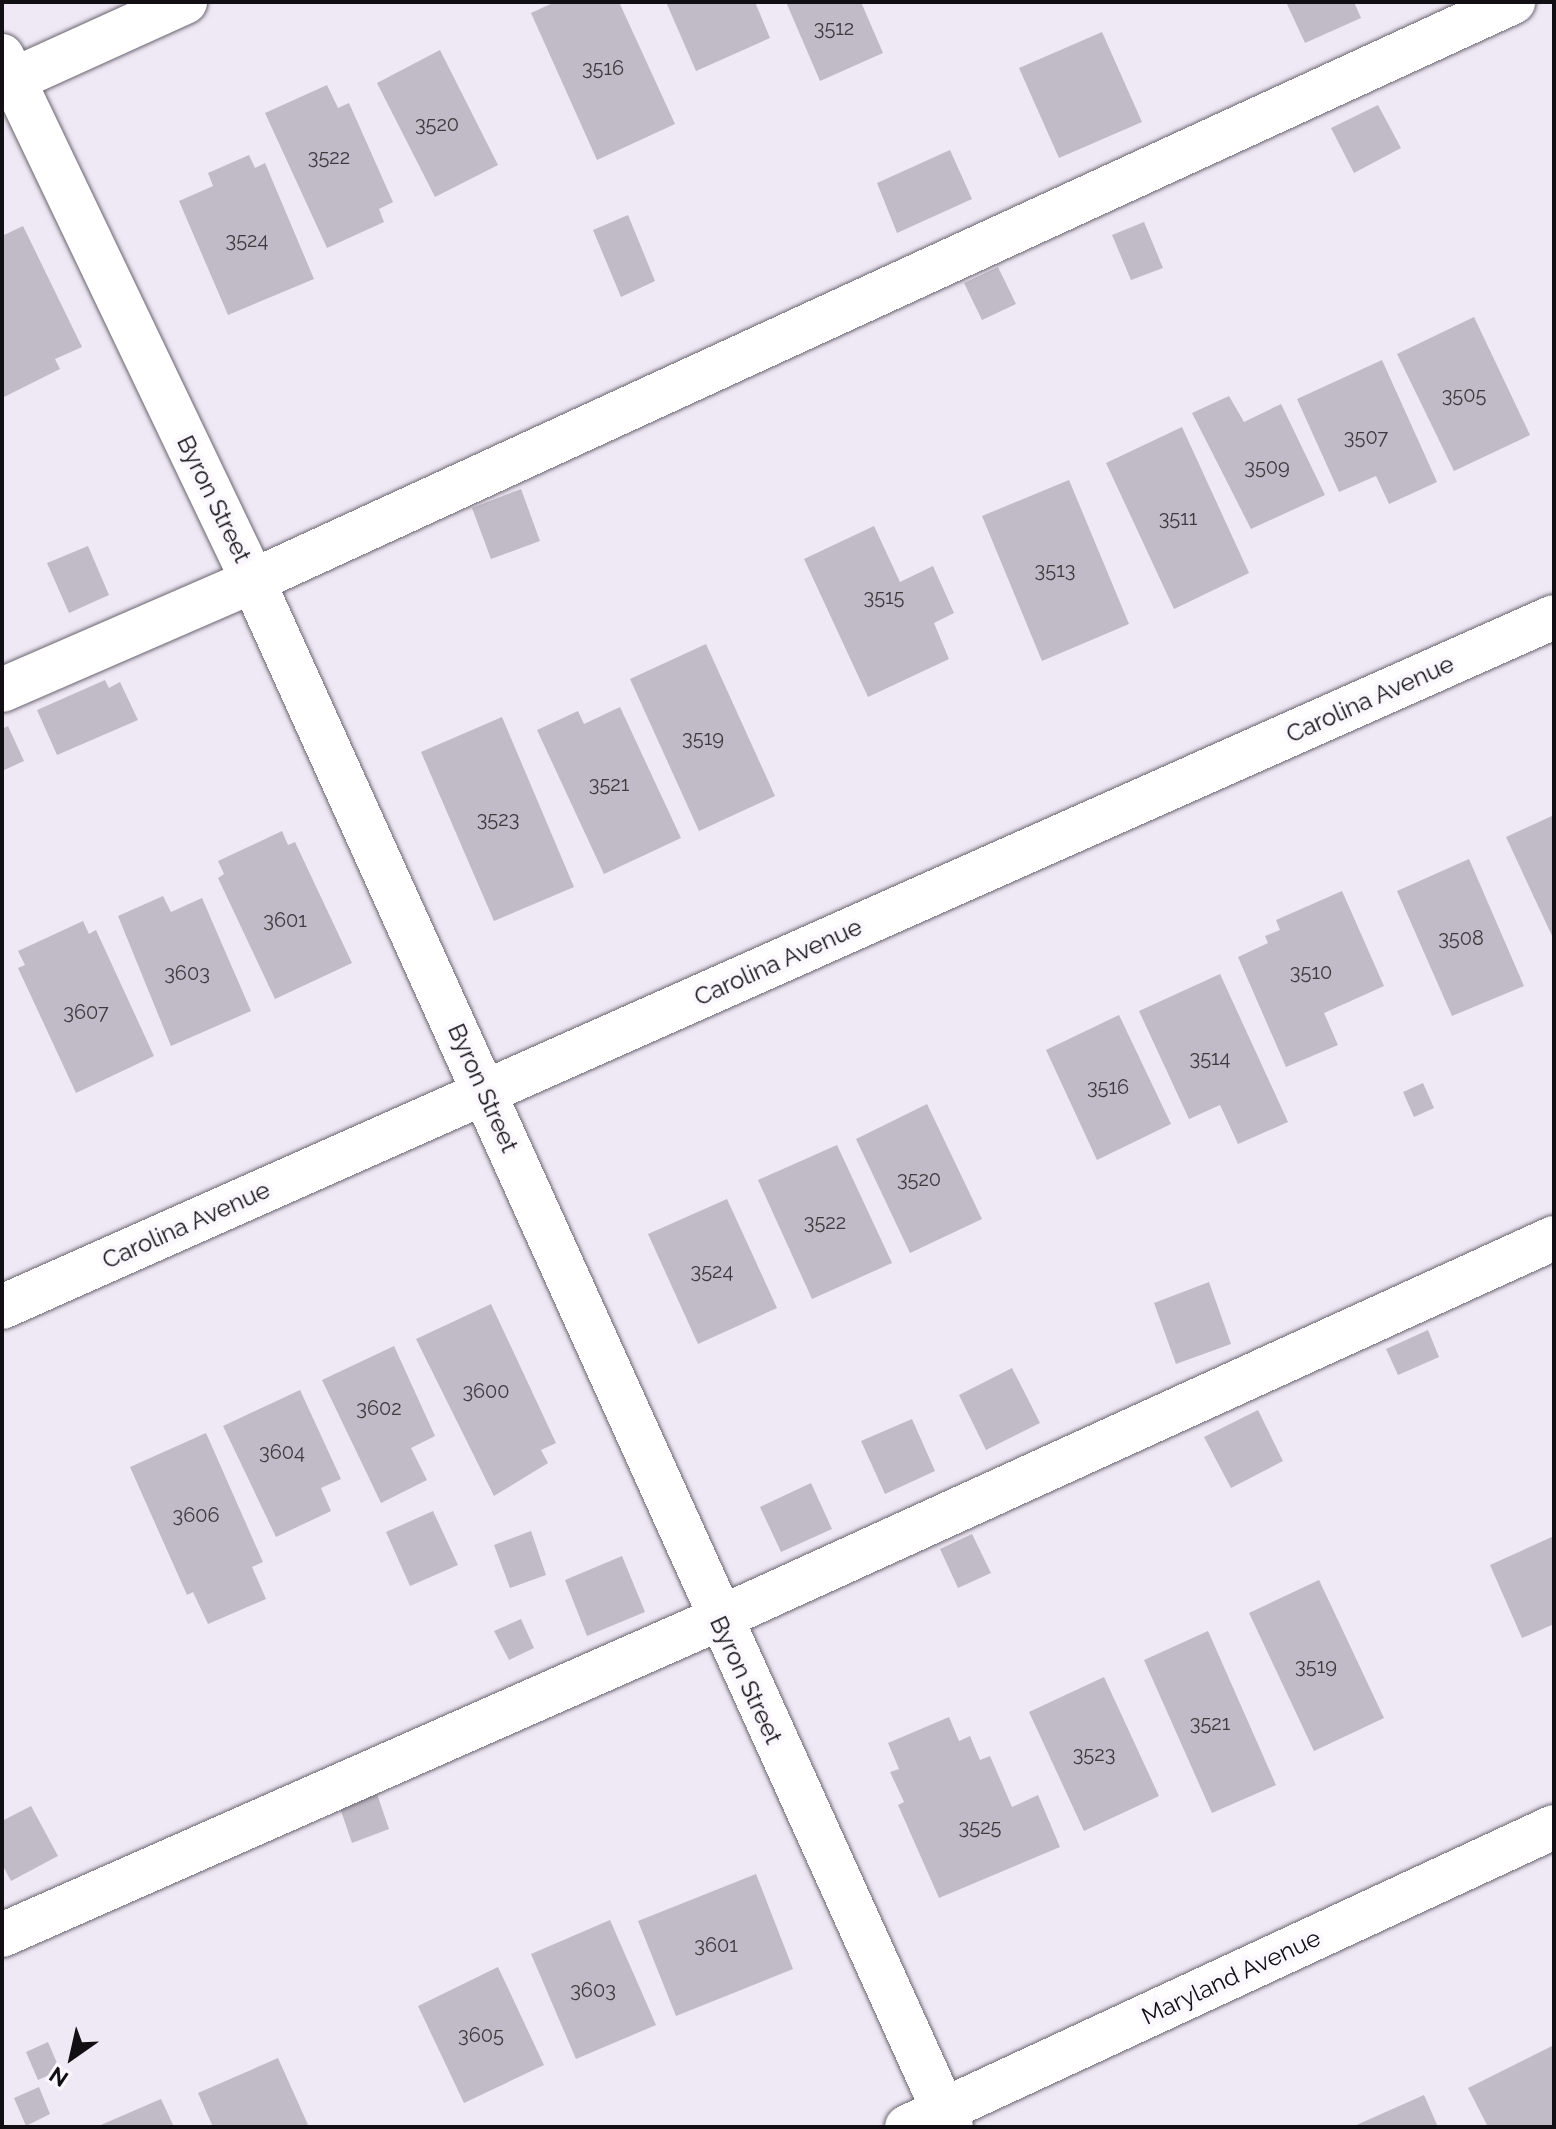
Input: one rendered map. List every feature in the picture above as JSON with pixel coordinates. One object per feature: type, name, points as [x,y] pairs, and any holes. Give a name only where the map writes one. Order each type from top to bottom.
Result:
[{"type":"street","points":[[5,74],[185,2]]},
{"type":"street","points":[[2,690],[253,581],[1513,2]]},
{"type":"street","name":"Byron Street","points":[[5,74],[253,581],[486,1092],[718,1619],[934,2122]]},
{"type":"street","name":"Carolina Avenue","points":[[2,1307],[1554,617]]},
{"type":"street","points":[[2,1935],[718,1619],[1554,1238]]},
{"type":"street","name":"Maryland Avenue","points":[[934,2122],[1554,1827]]},
{"type":"building","points":[[555,2],[619,2],[675,124],[597,160],[531,13]]},
{"type":"building","points":[[666,2],[755,2],[770,38],[696,71]]},
{"type":"building","points":[[786,2],[861,2],[883,53],[820,81]]},
{"type":"building","points":[[1286,2],[1354,2],[1361,18],[1305,43]]},
{"type":"building","points":[[1102,32],[1142,122],[1059,158],[1019,68]]},
{"type":"building","points":[[440,50],[498,165],[435,197],[377,83]]},
{"type":"building","points":[[327,85],[338,108],[349,103],[393,202],[379,209],[384,222],[327,248],[265,113]]},
{"type":"building","points":[[1378,105],[1401,148],[1354,173],[1331,128]]},
{"type":"building","points":[[950,150],[972,199],[897,233],[877,183]]},
{"type":"building","points":[[249,155],[255,168],[265,163],[314,279],[228,315],[179,201],[213,186],[208,173]]},
{"type":"building","points":[[628,215],[655,281],[621,297],[593,230]]},
{"type":"building","points":[[1144,222],[1163,268],[1131,280],[1112,235]]},
{"type":"building","points":[[23,226],[82,347],[55,359],[60,369],[2,398],[2,236]]},
{"type":"building","points":[[998,267],[1016,304],[982,320],[964,283]]},
{"type":"building","points":[[1474,317],[1530,435],[1454,471],[1397,354]]},
{"type":"building","points":[[1382,360],[1437,482],[1389,504],[1376,476],[1339,492],[1297,399]]},
{"type":"building","points":[[1229,396],[1244,422],[1281,404],[1325,495],[1251,529],[1192,413]]},
{"type":"building","points":[[1182,427],[1249,573],[1174,609],[1106,463]]},
{"type":"building","points":[[1069,480],[1129,624],[1042,661],[982,516]]},
{"type":"building","points":[[521,489],[540,541],[491,559],[472,508]]},
{"type":"building","points":[[874,526],[900,582],[933,566],[954,613],[934,623],[949,659],[868,697],[804,559]]},
{"type":"building","points":[[88,546],[109,595],[69,613],[47,563]]},
{"type":"building","points":[[706,644],[775,796],[699,831],[630,679]]},
{"type":"building","points":[[105,680],[109,688],[120,682],[138,720],[57,755],[37,710]]},
{"type":"building","points":[[620,707],[681,838],[604,874],[537,730],[578,711],[584,724]]},
{"type":"building","points":[[502,717],[574,887],[494,921],[421,752]]},
{"type":"building","points":[[8,726],[24,761],[2,771],[2,729]]},
{"type":"building","points":[[1554,815],[1554,940],[1506,837]]},
{"type":"building","points":[[282,831],[288,845],[295,842],[352,963],[275,999],[218,878],[224,874],[218,861]]},
{"type":"building","points":[[1469,859],[1524,986],[1452,1016],[1397,891]]},
{"type":"building","points":[[1342,891],[1384,986],[1324,1013],[1338,1045],[1286,1067],[1238,957],[1268,943],[1265,936],[1280,930],[1276,920]]},
{"type":"building","points":[[163,896],[171,912],[202,898],[251,1011],[171,1046],[118,916]]},
{"type":"building","points":[[83,921],[89,934],[96,930],[154,1056],[76,1093],[18,968],[25,965],[18,951]]},
{"type":"building","points":[[1220,974],[1288,1122],[1238,1144],[1220,1105],[1189,1119],[1139,1011]]},
{"type":"building","points":[[1119,1015],[1171,1124],[1097,1160],[1046,1050]]},
{"type":"building","points":[[1423,1083],[1434,1108],[1414,1117],[1403,1092]]},
{"type":"building","points":[[927,1104],[982,1219],[910,1253],[856,1139]]},
{"type":"building","points":[[837,1145],[892,1263],[812,1299],[758,1180]]},
{"type":"building","points":[[727,1199],[777,1308],[698,1344],[648,1234]]},
{"type":"building","points":[[1209,1282],[1231,1344],[1176,1364],[1154,1303]]},
{"type":"building","points":[[491,1304],[556,1443],[541,1450],[548,1463],[494,1496],[416,1339]]},
{"type":"building","points":[[1428,1330],[1439,1357],[1398,1375],[1386,1349]]},
{"type":"building","points":[[394,1346],[435,1436],[411,1448],[427,1480],[381,1503],[322,1380]]},
{"type":"building","points":[[1012,1368],[1040,1423],[986,1450],[959,1395]]},
{"type":"building","points":[[300,1390],[341,1479],[321,1488],[331,1511],[276,1537],[223,1426]]},
{"type":"building","points":[[1258,1410],[1283,1461],[1231,1488],[1204,1437]]},
{"type":"building","points":[[912,1419],[935,1471],[885,1494],[861,1441]]},
{"type":"building","points":[[206,1433],[263,1562],[252,1567],[266,1599],[208,1624],[193,1592],[187,1595],[130,1467]]},
{"type":"building","points":[[811,1483],[832,1529],[781,1552],[760,1507]]},
{"type":"building","points":[[433,1511],[458,1565],[410,1586],[386,1532]]},
{"type":"building","points":[[531,1531],[546,1575],[510,1588],[494,1545]]},
{"type":"building","points":[[972,1534],[991,1573],[958,1588],[940,1549]]},
{"type":"building","points":[[1554,1536],[1554,1624],[1522,1638],[1490,1565]]},
{"type":"building","points":[[622,1556],[645,1612],[587,1636],[565,1580]]},
{"type":"building","points":[[1319,1580],[1384,1718],[1314,1751],[1249,1613]]},
{"type":"building","points":[[521,1619],[534,1648],[509,1660],[494,1631]]},
{"type":"building","points":[[1208,1631],[1276,1785],[1212,1813],[1144,1660]]},
{"type":"building","points":[[1104,1677],[1159,1796],[1084,1831],[1029,1712]]},
{"type":"building","points":[[949,1717],[959,1741],[970,1736],[980,1760],[990,1756],[1012,1807],[1038,1795],[1060,1847],[939,1898],[898,1805],[904,1802],[890,1772],[899,1769],[888,1743]]},
{"type":"building","points":[[375,1788],[389,1829],[352,1843],[338,1802]]},
{"type":"building","points":[[31,1806],[58,1856],[11,1881],[2,1864],[2,1821]]},
{"type":"building","points":[[756,1874],[793,1969],[676,2016],[638,1921]]},
{"type":"building","points":[[610,1920],[656,2025],[576,2059],[531,1954]]},
{"type":"building","points":[[498,1967],[544,2065],[464,2103],[418,2006]]},
{"type":"building","points":[[48,2042],[60,2070],[38,2080],[26,2052]]},
{"type":"building","points":[[1554,2045],[1554,2127],[1488,2127],[1468,2088]]},
{"type":"building","points":[[278,2058],[309,2127],[213,2127],[198,2093]]},
{"type":"building","points":[[39,2087],[50,2114],[26,2126],[14,2098]]},
{"type":"building","points":[[1424,2095],[1438,2127],[1352,2127]]},
{"type":"building","points":[[161,2099],[174,2127],[96,2127]]}]
